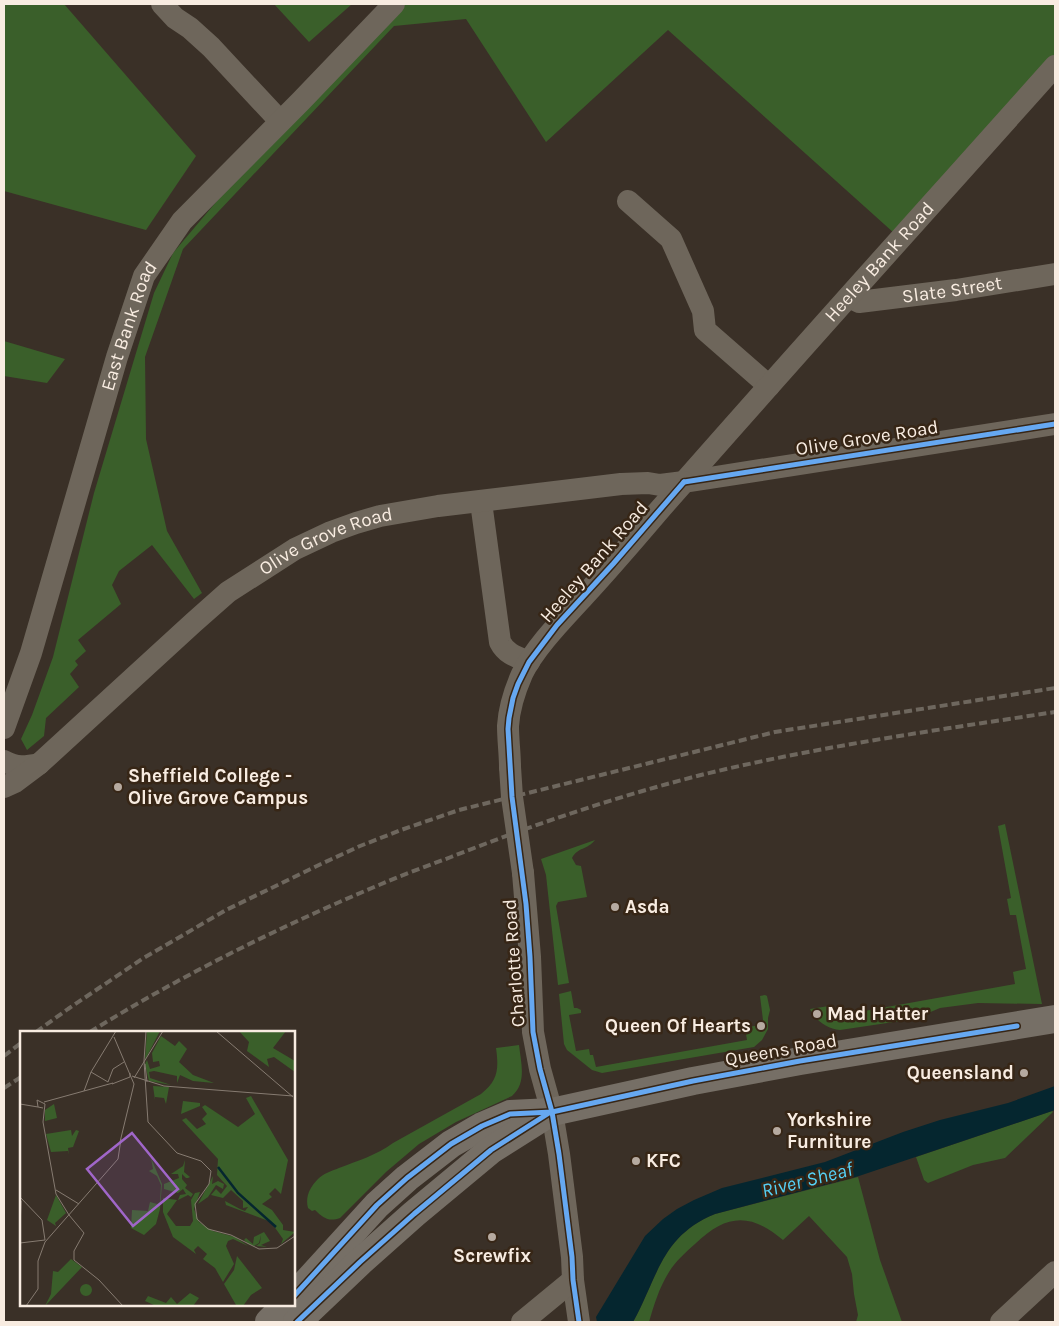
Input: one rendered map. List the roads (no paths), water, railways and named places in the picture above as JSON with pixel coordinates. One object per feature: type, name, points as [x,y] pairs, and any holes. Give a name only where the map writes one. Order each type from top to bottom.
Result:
[{"type":"highway","name":"Queens Road","points":[[295,1295],[377,1205],[407,1178],[451,1144],[482,1126],[510,1114],[552,1112],[791,1062],[1055,1019]]},
{"type":"highway","name":"Queens Road","points":[[297,1322],[354,1267],[491,1150],[552,1112]]},
{"type":"highway","points":[[269,1322],[285,1306]]},
{"type":"street","points":[[162,4],[175,18],[190,28],[211,47],[280,121]]},
{"type":"street","name":"East Bank Road","points":[[5,724],[31,653],[114,366],[144,276],[182,221],[394,4]]},
{"type":"street","name":"Heeley Bank Road","points":[[529,662],[557,625],[1055,66]]},
{"type":"street","points":[[628,201],[670,239],[703,311],[705,330],[769,386]]},
{"type":"street","name":"Slate Street","points":[[849,297],[859,302],[956,290],[1055,274]]},
{"type":"street","name":"Olive Grove Road","points":[[4,787],[15,782],[39,764],[228,592],[295,549],[331,532],[356,523],[380,516],[438,506],[621,484],[648,483],[660,485],[748,473],[1055,424]]},
{"type":"street","points":[[722,440],[719,450],[720,458],[726,465],[735,470],[748,473]]},
{"type":"street","points":[[481,502],[500,642],[503,649],[510,654],[529,662]]},
{"type":"street","name":"Charlotte Road","points":[[529,662],[518,684],[509,718],[512,797],[522,872],[530,957],[533,1032],[540,1070],[552,1112],[559,1154],[579,1322]]},
{"type":"street","points":[[4,761],[14,766],[24,767],[39,764]]},
{"type":"street","points":[[1001,1322],[1055,1272]]},
{"type":"street","points":[[522,1322],[573,1280]]},
{"type":"water","name":"River Sheaf","points":[[1055,1086],[1055,1110],[859,1176],[715,1214],[697,1223],[683,1234],[663,1259],[633,1322],[597,1322],[596,1317],[645,1236],[663,1219],[694,1200],[722,1188],[825,1162],[903,1132],[940,1120],[1008,1103]]},
{"type":"railway","points":[[37,1031],[142,959],[226,910],[360,846],[459,810],[775,732],[1055,688]]},
{"type":"railway","points":[[92,1031],[160,991],[232,953],[342,901],[406,874],[577,811],[705,774],[792,755],[880,739],[1055,712]]},
{"type":"railway","points":[[4,1056],[20,1044]]},
{"type":"railway","points":[[4,1088],[20,1078]]},
{"type":"place","name":"Sheffield College - Olive Grove Campus","points":[[118,787]]},
{"type":"place","name":"Asda","points":[[615,907]]},
{"type":"place","name":"Mad Hatter","points":[[817,1014]]},
{"type":"place","name":"Queen Of Hearts","points":[[761,1026]]},
{"type":"place","name":"Queensland","points":[[1024,1073]]},
{"type":"place","name":"Yorkshire Furniture","points":[[777,1131]]},
{"type":"place","name":"KFC","points":[[636,1161]]},
{"type":"place","name":"Screwfix","points":[[492,1237]]}]
